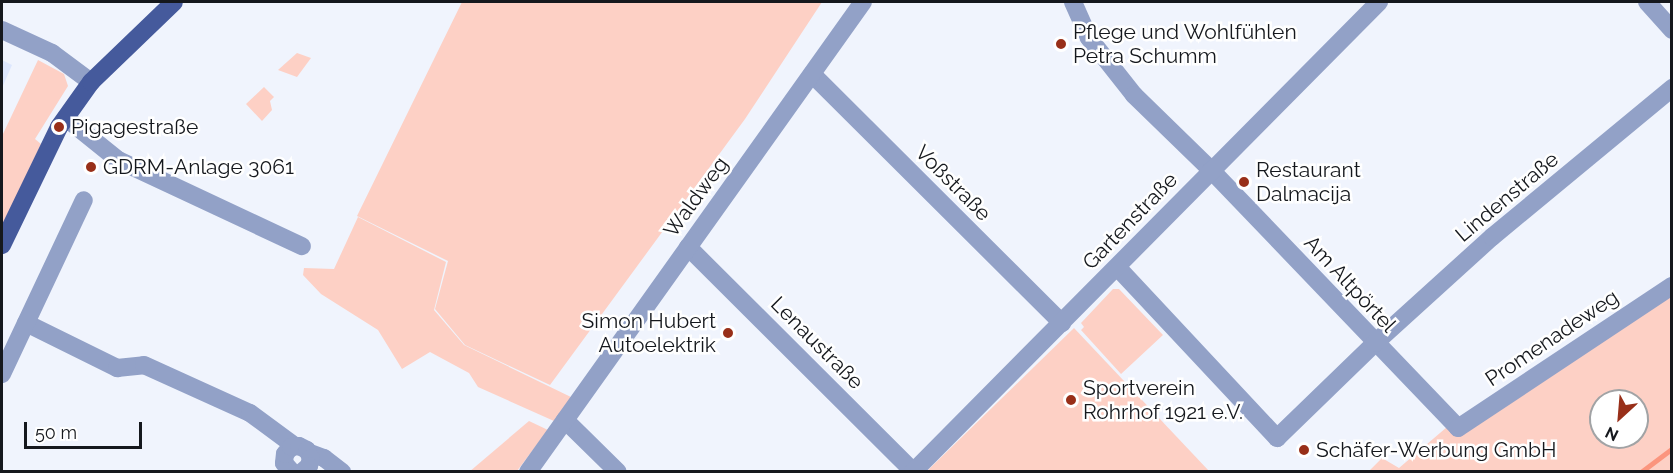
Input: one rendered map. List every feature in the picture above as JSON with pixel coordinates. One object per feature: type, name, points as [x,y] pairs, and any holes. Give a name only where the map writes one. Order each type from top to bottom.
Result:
[{"type":"main road","points":[[2,245],[46,150],[91,82],[174,2]]},
{"type":"street","name":"Waldweg","points":[[528,471],[863,2]]},
{"type":"street","name":"Am Altpörtel","points":[[1073,2],[1089,38],[1134,94],[1458,428]]},
{"type":"street","name":"Gartenstraße","points":[[913,471],[1379,2]]},
{"type":"street","points":[[1647,2],[1671,30]]},
{"type":"street","points":[[2,30],[52,53],[91,82]]},
{"type":"street","name":"Voßstraße","points":[[812,74],[1062,323]]},
{"type":"street","name":"Lindenstraße","points":[[1118,267],[1276,438],[1375,343],[1492,237],[1671,88]]},
{"type":"street","points":[[66,118],[118,160],[302,246]]},
{"type":"street","points":[[2,374],[84,200]]},
{"type":"street","name":"Lenaustraße","points":[[688,247],[913,471]]},
{"type":"street","name":"Promenadeweg","points":[[1458,428],[1671,286]]},
{"type":"street","points":[[26,323],[117,368],[144,365],[250,413],[302,450],[324,458],[342,471]]},
{"type":"street","points":[[566,420],[618,471]]},
{"type":"street","points":[[292,471],[286,467],[284,458],[287,450],[302,450]]},
{"type":"street","points":[[302,450],[310,462],[302,471]]},
{"type":"shaded area","points":[[462,2],[822,2],[745,119],[550,385],[465,345],[435,309],[448,261],[357,216]]},
{"type":"shaded area","points":[[297,53],[311,58],[297,77],[278,70]]},
{"type":"shaded area","points":[[2,60],[12,65],[2,88]]},
{"type":"shaded area","points":[[38,60],[64,74],[68,86],[35,139],[41,144],[2,227],[2,136]]},
{"type":"shaded area","points":[[264,87],[274,97],[270,101],[272,110],[262,121],[246,104]]},
{"type":"shaded area","points":[[358,217],[446,262],[434,310],[464,345],[573,398],[554,421],[478,387],[469,373],[430,352],[402,369],[378,330],[321,294],[303,275],[304,268],[334,269]]},
{"type":"shaded area","points":[[1113,289],[1119,289],[1163,335],[1121,374],[1081,330],[1084,327],[1081,323]]},
{"type":"shaded area","points":[[1671,294],[1671,471],[1368,472],[1382,458],[1399,468],[1447,427]]},
{"type":"shaded area","name":"Sportverein Rohrhof 1921 e.V.","points":[[1074,328],[1209,471],[926,472]]},
{"type":"shaded area","points":[[529,421],[548,430],[517,471],[469,472]]},
{"type":"waterway","points":[[1641,472],[1672,449]]},
{"type":"place","name":"Pflege und Wohlfühlen Petra Schumm","points":[[1061,44]]},
{"type":"place","name":"Pigagestraße","points":[[59,127]]},
{"type":"place","name":"GDRM-Anlage 3061","points":[[91,167]]},
{"type":"place","name":"Restaurant Dalmacija","points":[[1244,182]]},
{"type":"place","name":"Simon Hubert Autoelektrik","points":[[728,333]]},
{"type":"place","name":"Sportverein Rohrhof 1921 e.V.","points":[[1071,400]]},
{"type":"place","name":"Schäfer-Werbung GmbH","points":[[1304,450]]}]
